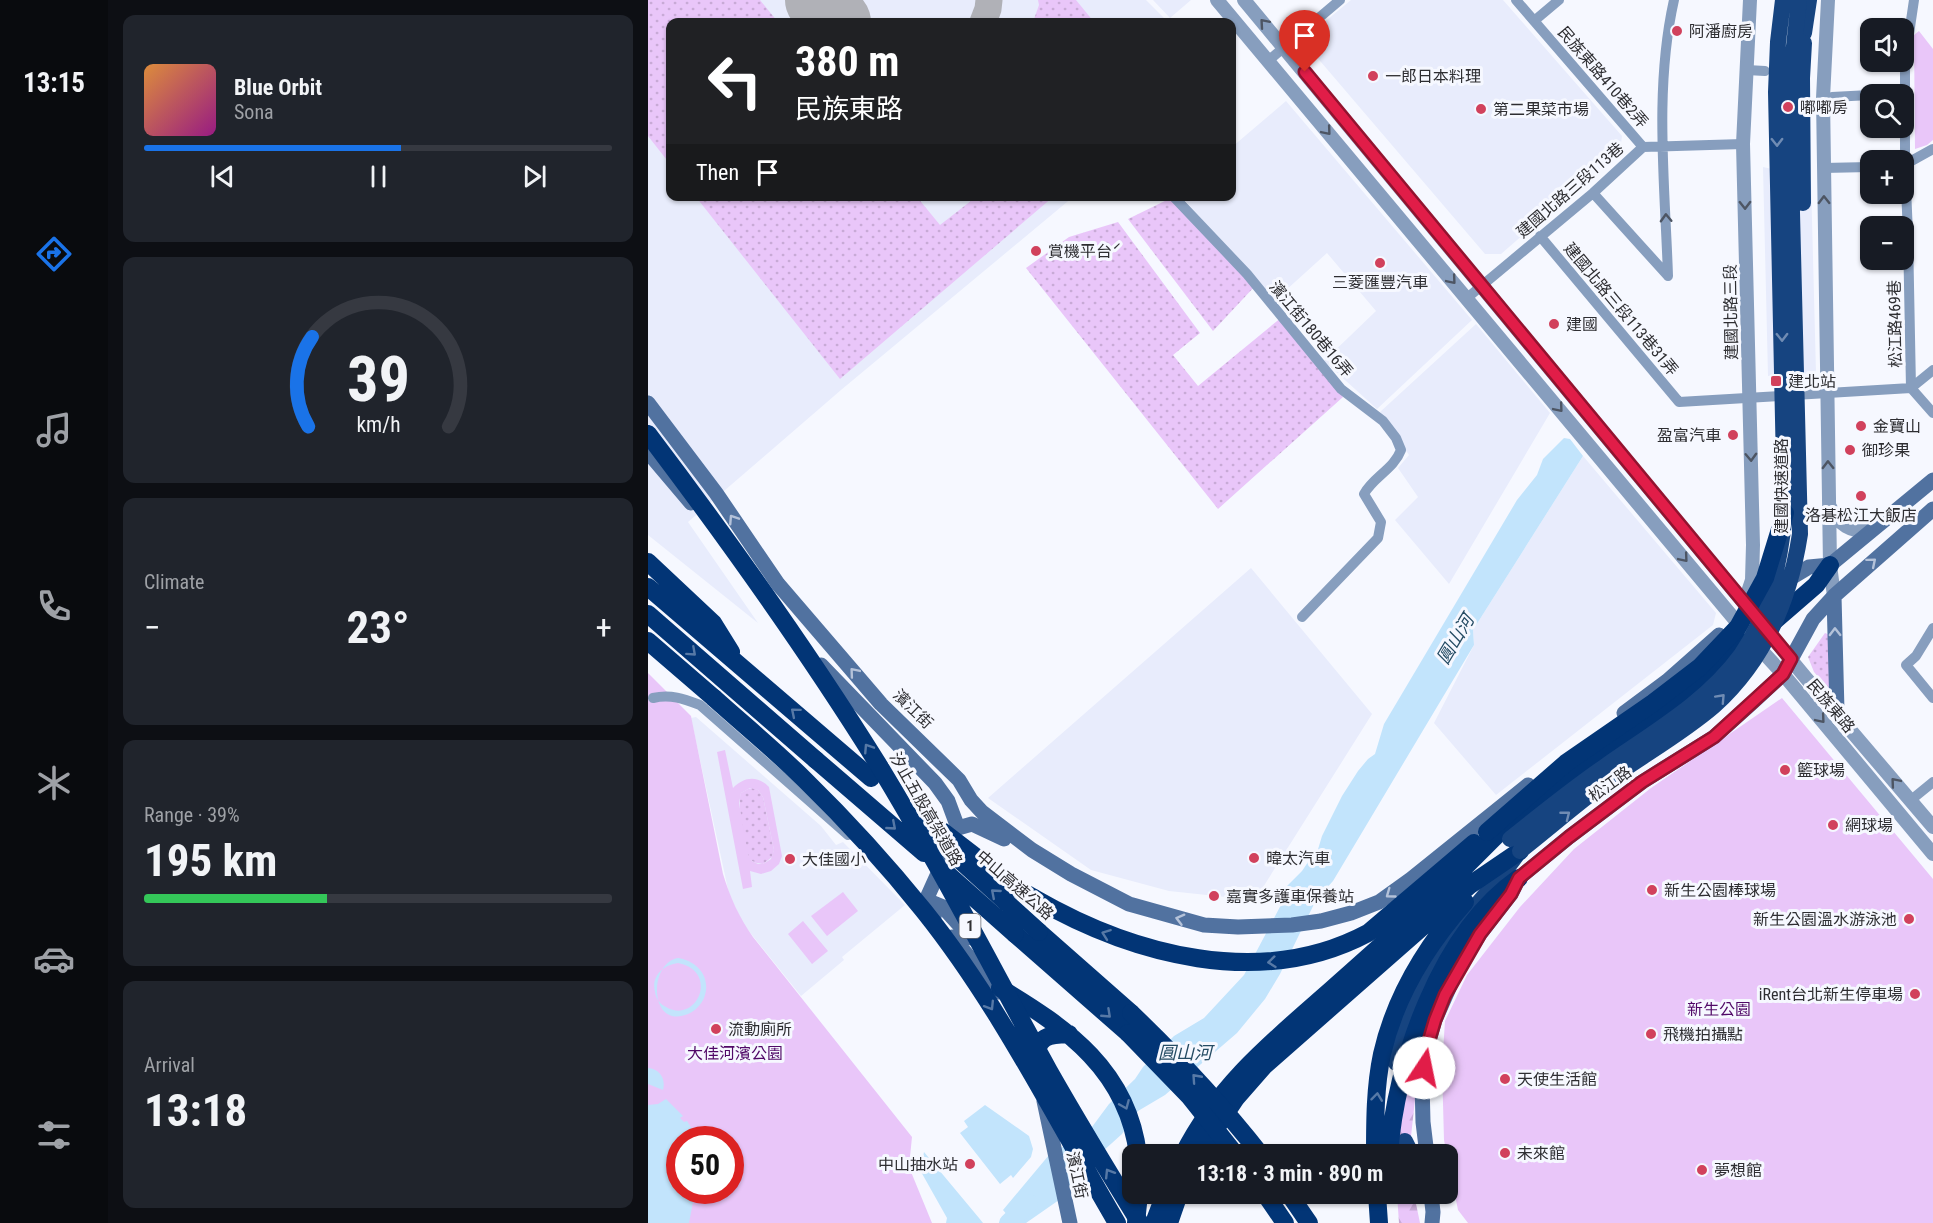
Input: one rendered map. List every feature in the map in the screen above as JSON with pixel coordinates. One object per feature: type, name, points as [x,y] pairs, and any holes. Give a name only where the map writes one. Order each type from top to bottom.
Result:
[{"type":"highway","name":"建國快速道路","points":[[1515,845],[1600,769],[1694,704],[1724,675],[1742,654],[1764,613],[1775,579],[1785,513],[1776,92],[1783,0]]},
{"type":"highway","name":"建國快速道路","points":[[1515,845],[1682,731],[1714,705],[1744,673],[1762,649],[1778,616],[1796,558],[1800,534],[1789,92],[1799,0]]},
{"type":"highway","points":[[1799,464],[1806,428],[1802,90],[1804,33],[1809,0]]},
{"type":"highway","name":"汐止五股高架道路","points":[[648,434],[720,529],[794,634],[879,765],[1055,1082],[1138,1223]]},
{"type":"highway","points":[[1189,1144],[1225,1091],[1254,1057],[1410,909],[1487,832],[1566,763],[1653,703],[1700,667],[1738,627],[1765,578],[1785,513]]},
{"type":"highway","points":[[648,562],[713,623],[738,664]]},
{"type":"highway","points":[[1410,909],[1557,786],[1698,685],[1816,585],[1830,565]]},
{"type":"highway","name":"中山高速公路","points":[[648,587],[871,778],[955,857],[1131,1013],[1180,1060],[1252,1144]]},
{"type":"highway","name":"1","points":[[648,614],[1128,1033],[1189,1096],[1227,1144]]},
{"type":"highway","name":"1","points":[[648,641],[804,778],[859,834],[925,912],[982,993],[1117,1223]]},
{"type":"highway","points":[[871,778],[1014,887],[1062,914],[1101,932],[1145,947],[1224,962],[1270,963],[1320,954],[1351,943],[1515,845]]},
{"type":"highway","points":[[1410,909],[1448,856],[1519,793]]},
{"type":"highway","points":[[1375,1144],[1382,1054],[1398,1005],[1416,969],[1443,927],[1515,845]]},
{"type":"highway","points":[[1396,1063],[1409,1018],[1428,974],[1457,930],[1489,892],[1515,845]]},
{"type":"highway","points":[[1205,1144],[1236,1098],[1264,1066],[1470,885],[1492,871]]},
{"type":"highway","points":[[1391,1144],[1402,1072],[1432,990],[1467,931],[1496,896],[1519,878]]},
{"type":"highway","points":[[995,985],[1068,1034],[1096,1060],[1120,1094],[1136,1144]]},
{"type":"highway","points":[[1035,1058],[1040,1042],[1044,1038],[1049,1035],[1068,1034]]},
{"type":"highway","points":[[1138,1223],[1139,1204]]},
{"type":"highway","points":[[1154,1223],[1161,1204]]},
{"type":"highway","points":[[1169,1223],[1176,1204]]},
{"type":"highway","points":[[1272,1204],[1283,1221]]},
{"type":"highway","points":[[1296,1204],[1309,1223]]},
{"type":"highway","points":[[1378,1204],[1380,1223]]},
{"type":"highway","points":[[1387,1204],[1388,1223]]},
{"type":"main road","name":"濱江街","points":[[648,403],[716,493],[778,584],[881,704],[959,780],[971,800],[982,812],[1032,850],[1097,889],[1129,904],[1204,925],[1238,927],[1292,925],[1321,921],[1351,913],[1379,902],[1519,793]]},
{"type":"main road","points":[[648,452],[819,663],[939,788],[954,812],[958,828]]},
{"type":"main road","points":[[1519,793],[1545,771],[1667,681],[1735,619],[1746,604],[1809,567],[1830,565],[1933,480]]},
{"type":"main road","name":"松江路","points":[[1426,1144],[1422,1083],[1425,1054],[1435,1020],[1457,970],[1480,934],[1511,894],[1519,878],[1642,782],[1714,737],[1783,674],[1813,619],[1834,596],[1933,509]]},
{"type":"main road","points":[[1834,596],[1837,711]]},
{"type":"main road","points":[[926,900],[963,820],[963,810],[953,786],[952,774]]},
{"type":"main road","points":[[958,828],[972,824],[1032,850]]},
{"type":"main road","name":"濱江街","points":[[926,900],[935,918],[995,985],[1010,1013],[1038,1092],[1044,1099]]},
{"type":"main road","name":"濱江街","points":[[926,900],[943,907],[954,918],[1005,975],[1020,1000],[1044,1090],[1051,1140],[1068,1216]]},
{"type":"main road","points":[[1433,1204],[1435,1219]]},
{"type":"street","name":"民族東路","points":[[1218,0],[1233,18]]},
{"type":"street","name":"民族東路","points":[[1244,0],[1791,659],[1933,826]]},
{"type":"street","points":[[1268,61],[1340,0]]},
{"type":"street","name":"民族東路410巷2弄","points":[[1516,0],[1643,147]]},
{"type":"street","points":[[1534,21],[1559,0]]},
{"type":"street","points":[[1593,193],[1668,276],[1662,113],[1668,27],[1674,0]]},
{"type":"street","name":"建國北路三段","points":[[1746,604],[1752,580],[1754,545],[1743,144],[1750,0]]},
{"type":"street","points":[[1828,0],[1823,98],[1823,168],[1828,504],[1830,565],[1834,596]]},
{"type":"street","name":"松江路469巷","points":[[1904,150],[1905,61],[1912,5]]},
{"type":"street","name":"民族東路","points":[[1236,22],[1933,854]]},
{"type":"street","points":[[1747,70],[1765,71]]},
{"type":"street","points":[[1832,97],[1860,96]]},
{"type":"street","name":"建國北路三段113巷","points":[[1467,298],[1593,193],[1643,147],[1743,144]]},
{"type":"street","points":[[1914,160],[1932,151]]},
{"type":"street","points":[[1823,168],[1860,167]]},
{"type":"street","name":"濱江街180巷16弄","points":[[1178,201],[1247,274],[1341,389],[1383,421],[1396,438],[1401,450],[1397,459],[1368,486],[1364,494],[1381,522],[1378,538],[1302,617]]},
{"type":"street","name":"松江路469巷","points":[[1906,204],[1911,388],[1933,413]]},
{"type":"street","name":"建國北路三段113巷31弄","points":[[1540,236],[1678,402],[1749,398]]},
{"type":"street","points":[[1522,363],[1536,351]]},
{"type":"street","points":[[1749,398],[1911,388],[1933,370]]},
{"type":"street","points":[[1828,504],[1836,518],[1847,528],[1871,531]]},
{"type":"street","points":[[1933,628],[1916,656],[1906,665],[1933,698]]},
{"type":"street","points":[[653,698],[666,695],[700,705],[891,874],[926,900]]},
{"type":"street","points":[[1911,800],[1933,782]]},
{"type":"shaded area","points":[[648,0],[1146,0],[1164,18],[666,18],[666,201],[1068,201],[841,390],[688,522],[758,623],[648,535]]},
{"type":"shaded area","points":[[1153,0],[1191,0],[1170,18]]},
{"type":"shaded area","name":"第二果菜市場","points":[[1351,0],[1503,0],[1622,136],[1620,151],[1501,254],[1485,254],[1309,48],[1310,34]]},
{"type":"shaded area","points":[[1286,101],[1472,320],[1377,409],[1324,361],[1376,311],[1327,253],[1274,301],[1186,201],[1236,201],[1236,144]]},
{"type":"shaded area","points":[[1763,167],[1786,172],[1788,186],[1811,181],[1816,373],[1768,376]]},
{"type":"shaded area","points":[[1476,324],[1550,413],[1449,584],[1395,520],[1418,497],[1398,468],[1409,455],[1380,412]]},
{"type":"shaded area","points":[[1583,456],[1716,613],[1713,625],[1496,795],[1434,723],[1474,645],[1473,630]]},
{"type":"shaded area","points":[[1251,568],[1372,714],[1260,892],[1235,898],[1169,891],[1091,870],[988,798]]},
{"type":"shaded area","name":"大佳國小","points":[[696,717],[821,826],[836,845],[843,842],[905,905],[842,957],[844,960],[801,996],[744,925],[729,894],[691,718]]},
{"type":"green space","points":[[648,0],[760,0],[775,18],[666,18],[666,159],[648,136]]},
{"type":"green space","points":[[1038,0],[1076,0],[1091,18],[1034,18],[1039,5]]},
{"type":"green space","points":[[1919,31],[1933,49],[1933,140],[1915,149],[1914,35]]},
{"type":"green space","points":[[699,201],[920,201],[940,225],[971,201],[1048,201],[840,379]]},
{"type":"green space","points":[[1165,201],[1177,201],[1256,285],[1213,331],[1128,219]]},
{"type":"green space","points":[[1118,222],[1200,333],[1173,355],[1198,386],[1282,317],[1343,397],[1218,509],[1026,268],[1069,237]]},
{"type":"green space","points":[[1825,633],[1830,635],[1829,688],[1814,672],[1808,657]]},
{"type":"green space","name":"大佳河濱公園","points":[[648,673],[691,716],[723,874],[739,914],[753,937],[912,1137],[909,1167],[932,1223],[648,1223]]},
{"type":"green space","name":"新生公園","points":[[1782,698],[1933,879],[1933,1223],[1468,1223],[1458,1210],[1458,1144],[1445,1144],[1444,1140],[1442,1067],[1445,1021],[1467,975],[1520,907],[1574,849],[1651,788]]},
{"type":"green space","points":[[725,750],[733,788],[751,779],[760,781],[769,787],[782,856],[779,864],[771,871],[761,874],[750,871],[752,887],[743,889],[717,752]],"holes":[[[750,788],[758,790],[763,797],[774,850],[771,859],[763,864],[752,861],[748,855],[739,803],[741,793]]]},
{"type":"green space","points":[[753,788],[758,790],[763,797],[774,850],[772,857],[763,864],[750,859],[742,826],[741,793]]},
{"type":"green space","points":[[843,892],[858,911],[827,936],[811,916]]},
{"type":"green space","points":[[803,921],[828,951],[812,964],[788,934]]},
{"type":"green space","points":[[1413,1064],[1418,1072],[1410,1144],[1398,1144],[1399,1129]]},
{"type":"green space","points":[[1398,1204],[1416,1204],[1420,1223],[1399,1223]]},
{"type":"water","name":"圓山河","points":[[1564,438],[1570,439],[1583,456],[1473,630],[1474,645],[1333,881],[1316,900],[1280,974],[1265,999],[1237,1033],[1165,1095],[1138,1111],[1122,1134],[1102,1152],[1059,1200],[1026,1223],[1014,1223],[1003,1210],[1049,1155],[1089,1131],[1109,1104],[1135,1079],[1143,1067],[1174,1036],[1204,1018],[1244,975],[1282,903],[1287,886],[1316,856],[1322,836],[1342,796],[1358,771],[1375,754],[1384,724],[1517,500],[1537,475],[1543,459]]},
{"type":"water","points":[[678,958],[685,960],[697,966],[704,977],[706,990],[704,998],[698,1008],[688,1014],[675,1016],[666,1013],[659,1001],[666,1007],[677,1011],[687,1009],[699,995],[701,985],[698,976],[691,968],[678,963],[663,969],[668,962]]},
{"type":"water","points":[[648,1068],[656,1070],[661,1075],[664,1082],[663,1090],[648,1084]]},
{"type":"water","points":[[666,1099],[683,1116],[680,1118],[684,1122],[687,1121],[690,1126],[666,1126],[666,1204],[693,1204],[689,1223],[648,1223],[648,1105],[658,1104]]},
{"type":"water","points":[[985,1105],[1029,1136],[1033,1149],[1031,1157],[1013,1178],[1011,1175],[1000,1184],[960,1133],[968,1127],[964,1121]]},
{"type":"water","points":[[924,1152],[983,1223],[946,1223],[947,1218],[920,1170]]},
{"type":"waterway","name":"圓山河","points":[[1008,1223],[1029,1203]]},
{"type":"taxiway","points":[[985,18],[989,0]]},
{"type":"runway","points":[[819,0],[834,18]]},
{"type":"place","name":"阿潘廚房","points":[[1677,31]]},
{"type":"place","name":"一郎日本料理","points":[[1373,76]]},
{"type":"place","name":"嘟嘟房","points":[[1788,107]]},
{"type":"place","name":"第二果菜市場","points":[[1481,109]]},
{"type":"place","name":"賞機平台ˊ","points":[[1036,251]]},
{"type":"place","name":"三菱匯豐汽車","points":[[1380,263]]},
{"type":"place","name":"建國","points":[[1554,324]]},
{"type":"place","name":"建北站","points":[[1776,381]]},
{"type":"place","name":"金寶山","points":[[1861,426]]},
{"type":"place","name":"盈富汽車","points":[[1733,435]]},
{"type":"place","name":"御珍果","points":[[1850,450]]},
{"type":"place","name":"洛碁松江大飯店","points":[[1861,496]]},
{"type":"place","name":"籃球場","points":[[1785,770]]},
{"type":"place","name":"網球場","points":[[1833,825]]},
{"type":"place","name":"暐太汽車","points":[[1254,858]]},
{"type":"place","name":"大佳國小","points":[[790,859]]},
{"type":"place","name":"新生公園棒球場","points":[[1652,890]]},
{"type":"place","name":"嘉實多護車保養站","points":[[1214,896]]},
{"type":"place","name":"新生公園溫水游泳池","points":[[1909,919]]},
{"type":"place","name":"iRent台北新生停車場","points":[[1915,994]]},
{"type":"place","name":"流動廁所","points":[[716,1029]]},
{"type":"place","name":"飛機拍攝點","points":[[1651,1034]]},
{"type":"place","name":"天使生活館","points":[[1505,1079]]},
{"type":"place","name":"未來館","points":[[1505,1153]]},
{"type":"place","name":"中山抽水站","points":[[970,1164]]},
{"type":"place","name":"夢想館","points":[[1702,1170]]},
{"type":"route","points":[[1305,72],[1791,659],[1783,674],[1714,737],[1642,782],[1519,878],[1511,894],[1480,934],[1457,970],[1435,1020],[1425,1054],[1424,1068]]}]
